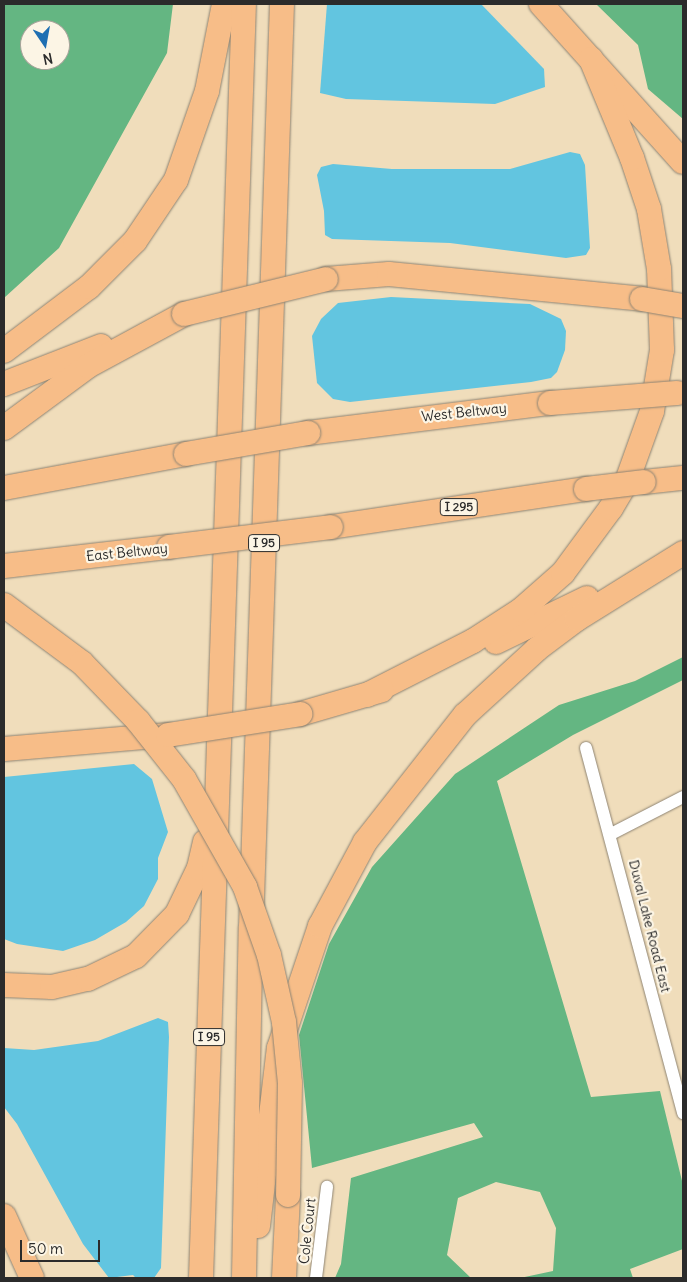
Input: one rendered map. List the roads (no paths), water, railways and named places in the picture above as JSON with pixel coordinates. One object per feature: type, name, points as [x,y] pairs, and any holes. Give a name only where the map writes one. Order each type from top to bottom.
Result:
[{"type":"highway","points":[[4,351],[89,287],[135,241],[176,180],[207,91],[224,4]]},
{"type":"highway","name":"I 95","points":[[201,1278],[244,4]]},
{"type":"highway","name":"I 95","points":[[245,1269],[252,918],[282,4]]},
{"type":"highway","points":[[541,4],[683,162]]},
{"type":"highway","points":[[367,695],[473,641],[522,610],[557,578],[579,554],[623,488],[652,411],[662,350],[659,269],[651,218],[632,158],[591,59]]},
{"type":"highway","points":[[4,384],[184,314],[326,279],[388,274],[642,299],[683,306]]},
{"type":"highway","points":[[4,428],[88,366],[184,314]]},
{"type":"highway","name":"West Beltway","points":[[4,488],[308,432],[550,403],[681,393]]},
{"type":"highway","name":"East Beltway","points":[[4,566],[331,527],[586,489],[683,478]]},
{"type":"highway","points":[[245,1269],[261,1219],[279,1048],[320,926],[365,842],[465,715],[522,662],[577,619],[683,552]]},
{"type":"highway","points":[[4,748],[168,735],[300,714],[367,695],[465,657],[683,552]]},
{"type":"highway","points":[[4,605],[82,663],[138,721],[184,779],[246,887],[269,955],[284,1022],[291,1111],[284,1278]]},
{"type":"highway","points":[[4,735],[54,744]]},
{"type":"highway","points":[[4,985],[52,987],[88,979],[136,956],[178,914],[199,868],[216,796]]},
{"type":"highway","points":[[4,1216],[32,1278]]},
{"type":"street","name":"Duval Lake Road East","points":[[586,748],[611,834],[683,1113]]},
{"type":"street","points":[[611,834],[683,797]]},
{"type":"street","name":"Cole Court","points":[[316,1278],[327,1187]]},
{"type":"water","points":[[327,4],[481,4],[544,69],[545,87],[495,104],[346,99],[320,93]]},
{"type":"water","points":[[570,152],[580,154],[585,165],[590,248],[586,255],[566,258],[450,243],[332,239],[325,235],[324,211],[317,175],[321,167],[333,164],[392,169],[510,169]]},
{"type":"water","points":[[391,297],[530,304],[561,319],[566,331],[565,350],[557,372],[551,378],[531,382],[350,402],[333,399],[317,383],[312,336],[321,319],[338,303]]},
{"type":"water","points":[[134,764],[152,779],[168,832],[158,858],[158,879],[144,906],[126,922],[95,940],[63,951],[17,944],[4,939],[4,777]]},
{"type":"water","points":[[158,1018],[168,1022],[169,1037],[161,1268],[154,1278],[136,1278],[133,1275],[109,1278],[83,1244],[17,1124],[4,1107],[4,1048],[34,1050],[98,1041]]}]
